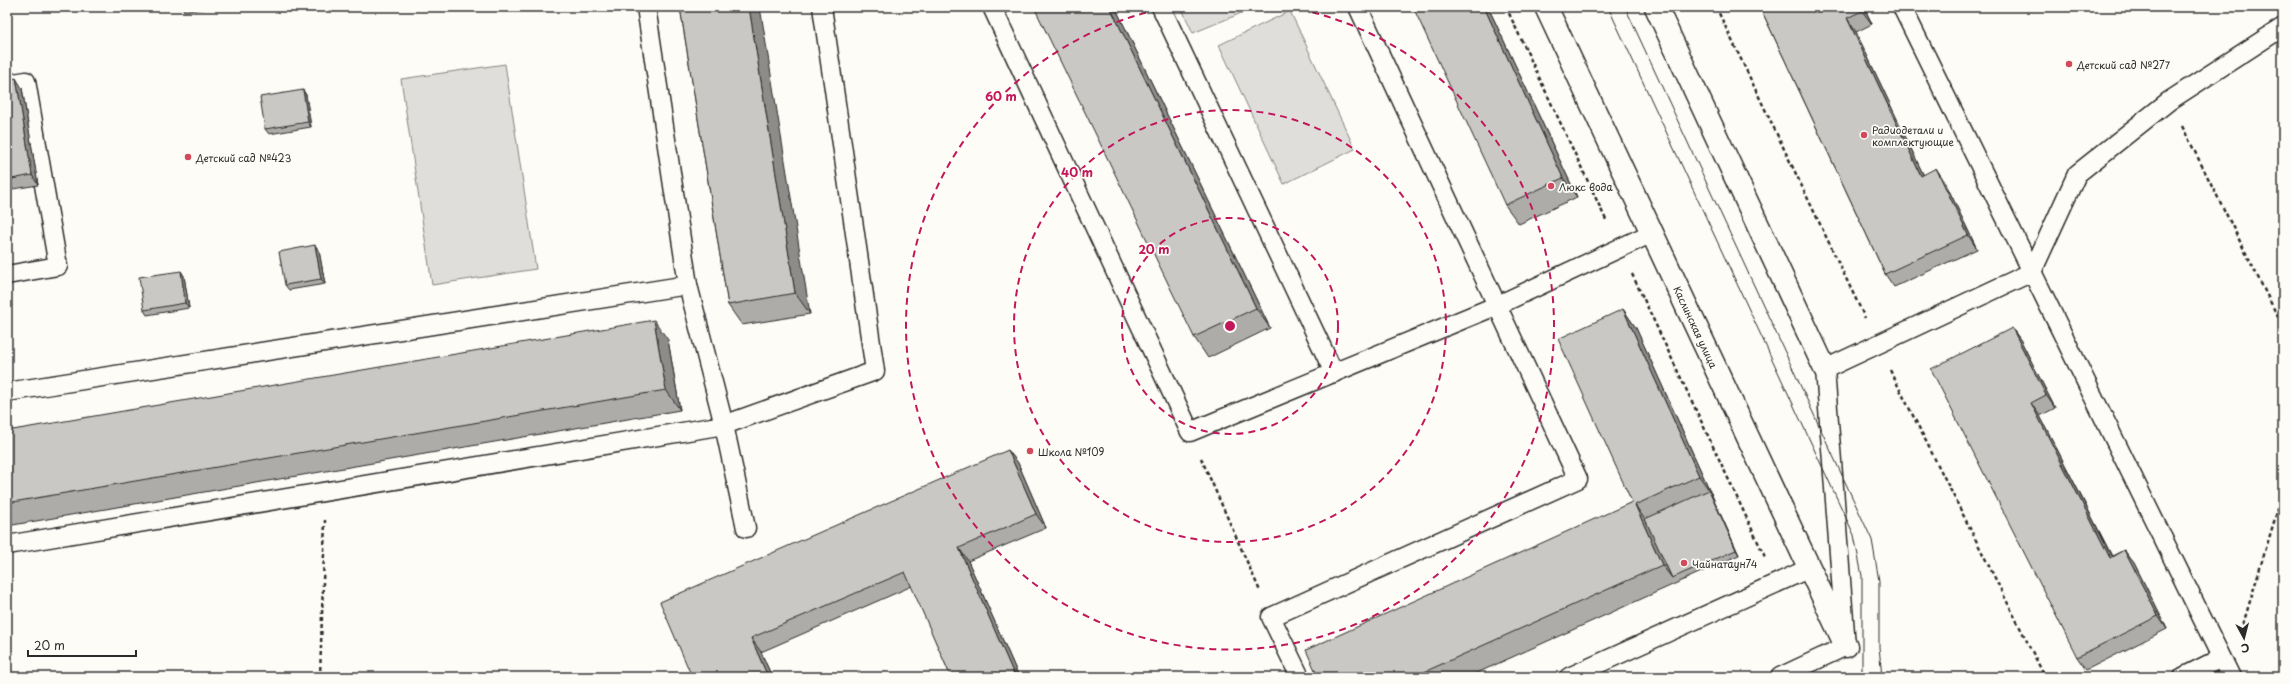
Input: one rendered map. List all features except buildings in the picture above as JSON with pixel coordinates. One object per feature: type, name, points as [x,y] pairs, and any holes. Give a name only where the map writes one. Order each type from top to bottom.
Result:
[{"type":"main road","name":"Каслинская улица","points":[[1546,7],[1846,646]]},
{"type":"main road","points":[[1656,7],[1825,369]]},
{"type":"lane","points":[[646,7],[688,285],[724,425],[746,528]]},
{"type":"lane","points":[[7,545],[724,425],[875,371],[822,7]]},
{"type":"lane","points":[[992,7],[1190,432],[1498,305],[1652,233]]},
{"type":"lane","points":[[1161,7],[1334,373]]},
{"type":"lane","points":[[1300,677],[1271,617],[1578,479],[1358,7]]},
{"type":"lane","points":[[1902,7],[2227,669],[2183,677]]},
{"type":"lane","points":[[1780,677],[1846,646],[1825,369],[2032,272],[2077,174],[2169,101],[2283,27]]},
{"type":"lane","points":[[7,84],[26,81],[58,266],[7,275]]},
{"type":"lane","points":[[7,392],[688,285]]},
{"type":"lane","points":[[1569,677],[1810,568]]},
{"type":"path","points":[[1506,7],[1778,582]]},
{"type":"path","points":[[2169,101],[2283,327]]},
{"type":"path","points":[[1190,432],[1271,617]]},
{"type":"path","points":[[320,677],[326,492]]},
{"type":"path","points":[[2227,669],[2283,492]]},
{"type":"shaded area","points":[[1181,7],[1256,7],[1193,33]]},
{"type":"shaded area","points":[[1290,11],[1355,149],[1284,184],[1219,45]]},
{"type":"shaded area","points":[[505,64],[536,269],[432,285],[401,79]]},
{"type":"tram line","points":[[1608,7],[1854,535],[1862,576],[1862,677]]},
{"type":"tram line","points":[[1625,7],[1872,540],[1879,581],[1879,647],[1882,677]]},
{"type":"place","name":"Детский сад №277","points":[[2069,64]]},
{"type":"place","name":"Радиодетали и комплектующие","points":[[1864,135]]},
{"type":"place","name":"Детский сад №423","points":[[188,157]]},
{"type":"place","name":"Люкс вода","points":[[1551,186]]},
{"type":"place","name":"Школа №109","points":[[1030,451]]},
{"type":"place","name":"Чайнатаун74","points":[[1684,563]]}]
